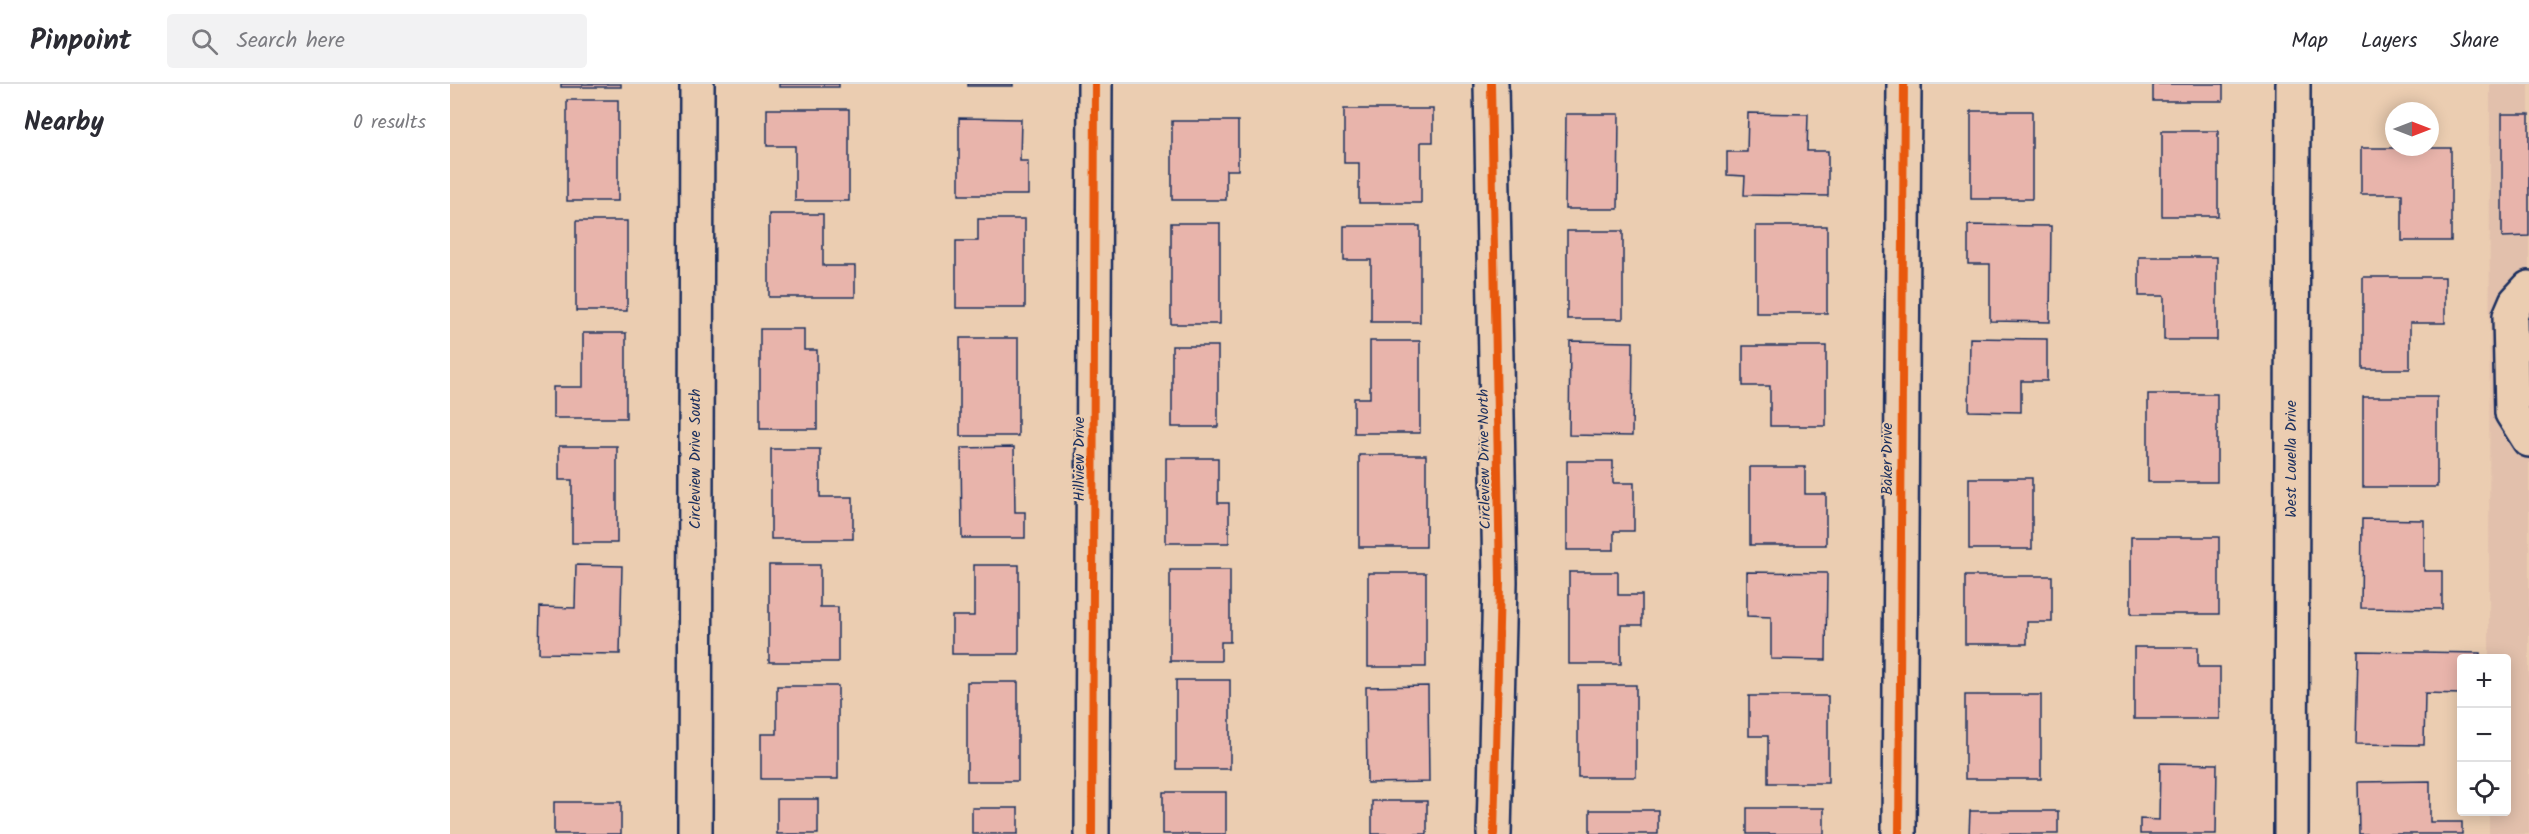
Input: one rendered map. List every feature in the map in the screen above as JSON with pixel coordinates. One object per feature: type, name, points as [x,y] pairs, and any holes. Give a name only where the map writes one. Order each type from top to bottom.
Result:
[{"type":"street","name":"Circleview Drive South","points":[[695,834],[697,84]]},
{"type":"street","name":"Hillview Drive","points":[[1092,834],[1095,84]]},
{"type":"street","name":"Circleview Drive North","points":[[1491,84],[1500,582],[1494,834]]},
{"type":"street","name":"Baker Drive","points":[[1899,834],[1904,84]]},
{"type":"street","name":"West Louella Drive","points":[[2291,834],[2294,84]]},
{"type":"street","points":[[2529,288],[2516,302],[2510,316],[2512,413],[2529,440]]},
{"type":"shaded area","points":[[2490,84],[2529,84],[2529,834],[2489,834],[2489,816],[2511,816],[2511,654],[2489,654]]},
{"type":"building","points":[[561,84],[621,84],[621,87],[561,87]]},
{"type":"building","points":[[779,84],[839,84],[839,87],[779,87]]},
{"type":"building","points":[[968,84],[1013,84],[1013,86],[968,86]]},
{"type":"building","points":[[2153,84],[2223,84],[2223,101],[2153,101]]},
{"type":"building","points":[[567,100],[618,100],[618,201],[567,201]]},
{"type":"building","points":[[767,109],[849,109],[849,201],[795,201],[795,146],[767,146]]},
{"type":"building","points":[[1344,109],[1433,109],[1433,142],[1421,142],[1421,203],[1359,203],[1359,163],[1344,163]]},
{"type":"building","points":[[1971,111],[2032,111],[2032,199],[1971,199]]},
{"type":"building","points":[[1748,113],[1808,114],[1807,151],[1828,151],[1828,196],[1744,195],[1745,176],[1727,175],[1727,152],[1747,152]]},
{"type":"building","points":[[1566,114],[1619,114],[1618,209],[1565,209]]},
{"type":"building","points":[[2502,114],[2529,114],[2529,236],[2502,237]]},
{"type":"building","points":[[959,118],[1021,119],[1020,161],[1028,161],[1028,195],[959,195]]},
{"type":"building","points":[[1172,121],[1238,121],[1238,170],[1226,170],[1226,200],[1172,200]]},
{"type":"building","points":[[2162,131],[2218,131],[2218,216],[2162,216]]},
{"type":"building","points":[[2361,148],[2385,148],[2385,156],[2439,156],[2439,148],[2451,148],[2451,241],[2402,241],[2402,194],[2361,194]]},
{"type":"building","points":[[769,214],[823,214],[823,266],[855,266],[855,297],[769,297]]},
{"type":"building","points":[[978,219],[1025,219],[1025,308],[956,308],[956,241],[978,241]]},
{"type":"building","points":[[576,221],[627,221],[627,311],[576,311]]},
{"type":"building","points":[[1171,223],[1220,223],[1220,324],[1171,324]]},
{"type":"building","points":[[1968,225],[2051,226],[2050,322],[1990,321],[1990,264],[1968,264]]},
{"type":"building","points":[[1344,226],[1420,226],[1420,322],[1371,322],[1371,260],[1344,260]]},
{"type":"building","points":[[1756,226],[1827,226],[1827,313],[1756,313]]},
{"type":"building","points":[[1567,231],[1623,231],[1623,319],[1567,319]]},
{"type":"building","points":[[2139,257],[2217,257],[2217,340],[2164,340],[2164,296],[2139,296]]},
{"type":"building","points":[[2363,277],[2445,277],[2445,323],[2410,323],[2410,369],[2363,369]]},
{"type":"building","points":[[760,329],[804,329],[804,350],[817,350],[817,429],[760,429]]},
{"type":"building","points":[[583,333],[626,333],[626,418],[553,418],[553,387],[583,387]]},
{"type":"building","points":[[960,338],[1018,338],[1018,436],[960,436]]},
{"type":"building","points":[[1970,338],[2047,339],[2047,381],[2021,381],[2021,412],[1969,411]]},
{"type":"building","points":[[1370,341],[1420,341],[1420,433],[1354,433],[1354,398],[1370,398]]},
{"type":"building","points":[[1570,341],[1633,342],[1632,436],[1569,435]]},
{"type":"building","points":[[1172,346],[1218,346],[1218,427],[1172,427]]},
{"type":"building","points":[[1743,346],[1826,346],[1826,426],[1770,426],[1770,386],[1743,386]]},
{"type":"building","points":[[2148,394],[2217,394],[2217,482],[2148,482]]},
{"type":"building","points":[[2363,397],[2437,397],[2437,487],[2363,487]]},
{"type":"building","points":[[559,446],[617,446],[617,543],[572,543],[572,480],[559,480]]},
{"type":"building","points":[[1014,447],[1015,512],[1025,512],[1025,538],[962,538],[961,448]]},
{"type":"building","points":[[771,449],[820,449],[820,497],[853,497],[853,539],[771,539]]},
{"type":"building","points":[[1359,455],[1426,455],[1426,547],[1359,547]]},
{"type":"building","points":[[1166,458],[1218,458],[1218,503],[1229,503],[1229,543],[1166,543]]},
{"type":"building","points":[[1567,461],[1613,461],[1613,483],[1634,483],[1634,531],[1614,531],[1614,550],[1567,550]]},
{"type":"building","points":[[1750,467],[1805,467],[1805,494],[1826,494],[1826,545],[1750,545]]},
{"type":"building","points":[[1969,478],[2032,478],[2032,549],[1969,549]]},
{"type":"building","points":[[2362,519],[2424,520],[2424,571],[2442,571],[2442,609],[2361,608]]},
{"type":"building","points":[[2131,537],[2219,537],[2219,614],[2131,614]]},
{"type":"building","points":[[576,565],[622,566],[620,654],[539,653],[540,607],[575,608]]},
{"type":"building","points":[[769,565],[820,565],[820,607],[838,607],[838,662],[769,662]]},
{"type":"building","points":[[974,565],[1019,565],[1019,654],[952,654],[952,616],[974,616]]},
{"type":"building","points":[[1170,570],[1230,570],[1230,642],[1221,642],[1221,661],[1170,661]]},
{"type":"building","points":[[1569,572],[1618,572],[1618,595],[1642,595],[1642,625],[1621,625],[1621,664],[1569,664]]},
{"type":"building","points":[[1747,572],[1827,573],[1826,660],[1771,659],[1771,617],[1747,616]]},
{"type":"building","points":[[1368,573],[1426,573],[1426,667],[1368,667]]},
{"type":"building","points":[[1965,576],[2052,576],[2052,622],[2027,622],[2027,644],[1965,644]]},
{"type":"building","points":[[2134,647],[2198,647],[2198,667],[2220,667],[2220,719],[2134,719]]},
{"type":"building","points":[[2358,651],[2480,653],[2457,654],[2457,694],[2425,693],[2424,745],[2356,744]]},
{"type":"building","points":[[1176,680],[1230,680],[1230,769],[1176,769]]},
{"type":"building","points":[[967,682],[1018,682],[1018,781],[967,781]]},
{"type":"building","points":[[1578,685],[1636,685],[1636,777],[1578,777]]},
{"type":"building","points":[[777,686],[838,686],[838,779],[761,779],[761,734],[777,734]]},
{"type":"building","points":[[1428,686],[1429,782],[1367,783],[1366,687]]},
{"type":"building","points":[[1965,695],[2041,695],[2041,779],[1965,779]]},
{"type":"building","points":[[1749,696],[1828,696],[1828,783],[1768,783],[1768,736],[1749,736]]},
{"type":"building","points":[[2160,763],[2217,764],[2216,834],[2140,834],[2140,819],[2159,820]]},
{"type":"building","points":[[2430,781],[2430,822],[2462,822],[2462,834],[2359,834],[2358,782]]},
{"type":"building","points":[[1163,792],[1226,792],[1226,834],[1163,834]]},
{"type":"building","points":[[777,799],[818,799],[818,834],[777,834]]},
{"type":"building","points":[[1372,801],[1427,801],[1427,834],[1372,834]]},
{"type":"building","points":[[554,802],[621,802],[621,834],[554,834]]},
{"type":"building","points":[[972,808],[1018,808],[1018,834],[972,834]]},
{"type":"building","points":[[1747,808],[1824,808],[1824,834],[1747,834]]},
{"type":"building","points":[[1590,810],[1658,810],[1658,834],[1590,834]]},
{"type":"building","points":[[1970,811],[2058,811],[2058,834],[1969,834]]},
{"type":"cycle path","points":[[1092,834],[1095,84]]},
{"type":"cycle path","points":[[1491,84],[1500,582],[1494,834]]},
{"type":"cycle path","points":[[1899,834],[1904,84]]}]
